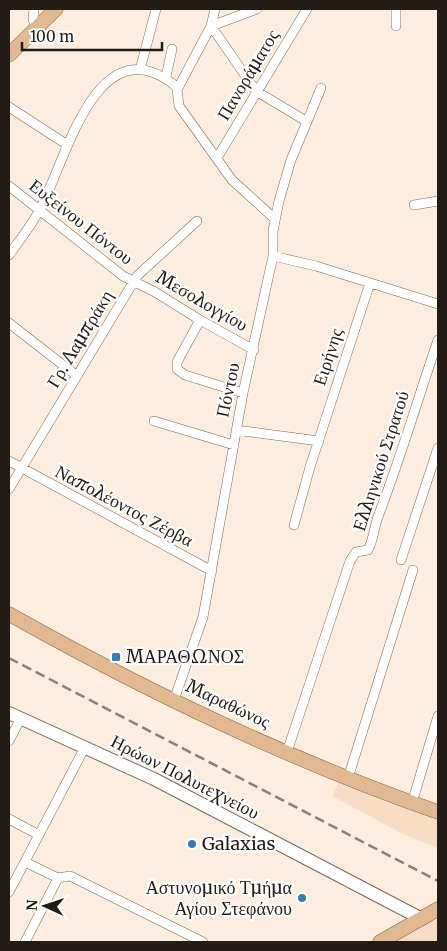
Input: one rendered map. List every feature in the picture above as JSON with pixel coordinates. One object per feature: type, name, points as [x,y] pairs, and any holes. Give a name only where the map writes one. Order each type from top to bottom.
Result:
[{"type":"main road","points":[[9,55],[56,9]]},
{"type":"main road","name":"Μαραθώνος","points":[[9,614],[94,661],[174,700],[348,778],[438,812]]},
{"type":"main road","points":[[380,942],[437,910]]},
{"type":"street","points":[[34,9],[33,20],[37,28]]},
{"type":"street","points":[[140,70],[156,9]]},
{"type":"street","points":[[215,9],[211,26],[178,88],[177,97],[180,110],[238,186],[275,218]]},
{"type":"street","points":[[211,26],[257,9]]},
{"type":"street","name":"Πανοράματος","points":[[217,158],[307,9]]},
{"type":"street","points":[[396,9],[396,26]]},
{"type":"street","points":[[211,26],[256,91],[306,121]]},
{"type":"street","points":[[166,77],[172,49]]},
{"type":"street","points":[[9,255],[39,211],[66,144],[92,100],[106,83],[120,74],[140,70],[166,77],[178,88]]},
{"type":"street","name":"Πόντου","points":[[174,700],[203,617],[243,393],[254,350],[273,256],[275,218],[283,187],[306,121],[321,88]]},
{"type":"street","points":[[9,107],[66,144]]},
{"type":"street","name":"Ευξείνου Πόντου","points":[[9,186],[122,276],[134,281]]},
{"type":"street","points":[[414,204],[438,201]]},
{"type":"street","name":"Γρ. Λαμπράκη","points":[[9,489],[134,281],[146,266],[197,221]]},
{"type":"street","points":[[273,256],[438,304]]},
{"type":"street","name":"Μεσολογγίου","points":[[134,281],[254,350]]},
{"type":"street","name":"Ειρήνης","points":[[294,525],[370,283]]},
{"type":"street","points":[[200,320],[177,362],[177,369],[185,375],[243,393]]},
{"type":"street","points":[[9,323],[77,376]]},
{"type":"street","name":"Ελληνικού Στρατού","points":[[287,752],[350,560],[356,552],[368,550],[372,542],[377,519],[402,452],[438,340]]},
{"type":"street","points":[[154,421],[234,444]]},
{"type":"street","points":[[236,430],[319,441]]},
{"type":"street","points":[[401,560],[438,448]]},
{"type":"street","name":"Ναπολέοντος Ζέρβα","points":[[9,461],[212,571]]},
{"type":"street","points":[[348,778],[413,570]]},
{"type":"street","points":[[9,741],[15,716]]},
{"type":"street","name":"Ηρώων Πολυτεχνείου","points":[[15,716],[154,779],[422,919]]},
{"type":"street","points":[[412,803],[438,716]]},
{"type":"street","points":[[9,892],[85,747]]},
{"type":"street","points":[[9,819],[39,835]]},
{"type":"street","points":[[25,862],[58,878],[70,876],[203,942]]},
{"type":"street","points":[[25,942],[58,878]]},
{"type":"shaded area","points":[[340,779],[438,814],[438,848],[403,834],[332,796]]},
{"type":"shaded area","points":[[431,917],[438,921],[438,942],[392,942]]},
{"type":"railway","points":[[9,658],[438,881]]},
{"type":"place","name":"ΜΑΡΑΘΩΝΟΣ","points":[[116,657]]},
{"type":"place","name":"Galaxias","points":[[192,844]]},
{"type":"place","name":"Αστυνομικό Τμήμα Αγίου Στεφάνου","points":[[302,898]]}]
